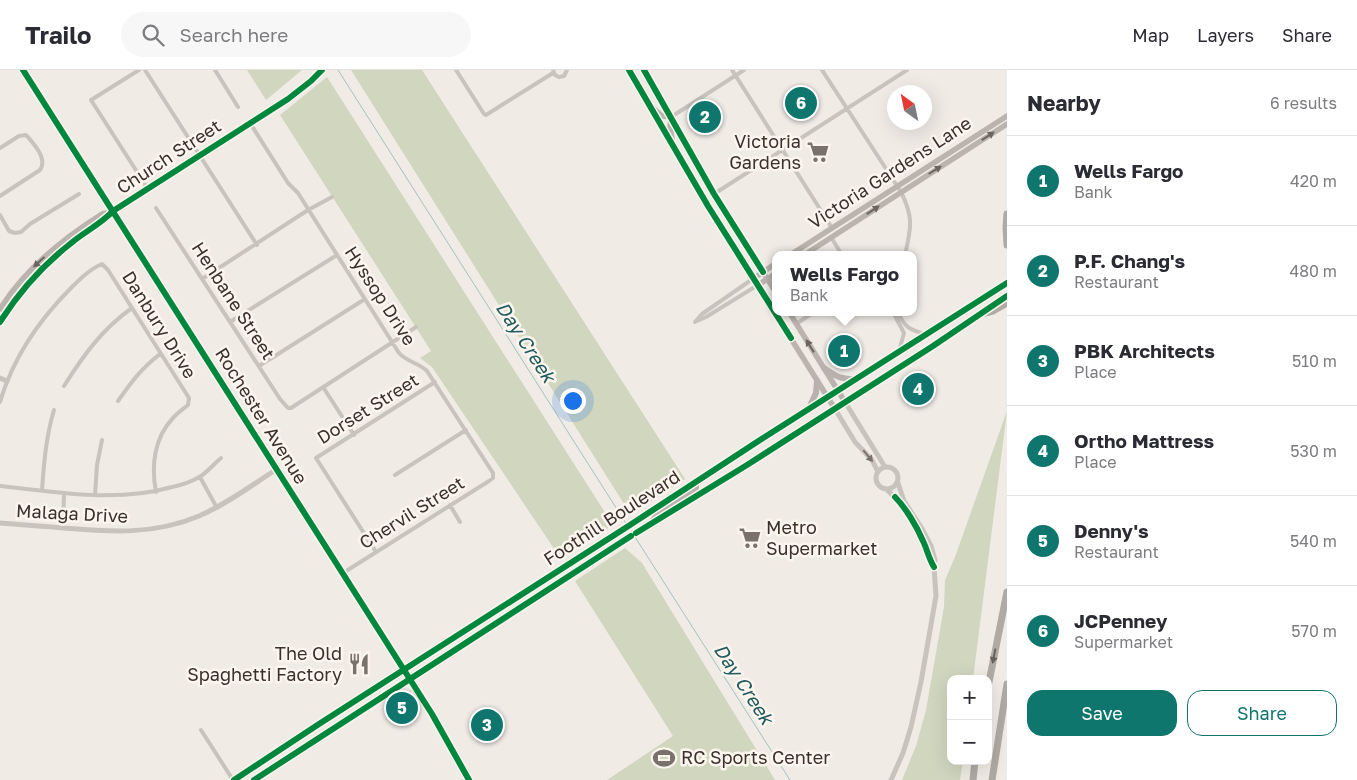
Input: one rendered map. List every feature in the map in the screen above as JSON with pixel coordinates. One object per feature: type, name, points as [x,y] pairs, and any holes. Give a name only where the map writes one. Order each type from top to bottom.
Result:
[{"type":"highway","points":[[1007,214],[1007,246]]},
{"type":"highway","points":[[981,314],[992,311],[1007,303]]},
{"type":"highway","points":[[990,675],[1007,592]]},
{"type":"highway","points":[[992,780],[1007,684]]},
{"type":"highway","points":[[973,780],[975,765]]},
{"type":"main road","name":"Rochester Avenue","points":[[24,70],[410,678],[469,780]]},
{"type":"main road","name":"Church Street","points":[[0,322],[19,294],[69,244],[106,219],[113,211],[294,94],[322,70]]},
{"type":"main road","points":[[630,70],[708,206],[772,308]]},
{"type":"main road","points":[[644,70],[714,194],[772,286]]},
{"type":"main road","points":[[648,103],[662,116],[671,116]]},
{"type":"main road","points":[[671,116],[670,126],[674,147]]},
{"type":"main road","name":"Victoria Gardens Lane","points":[[796,251],[1007,116]]},
{"type":"main road","name":"Victoria Gardens Lane","points":[[810,251],[1007,124]]},
{"type":"main road","name":"Church Street","points":[[0,309],[32,268],[55,247],[102,214],[113,211]]},
{"type":"main road","points":[[754,278],[772,266]]},
{"type":"main road","points":[[758,285],[772,276]]},
{"type":"main road","name":"Foothill Boulevard","points":[[233,780],[856,378],[1007,283]]},
{"type":"main road","name":"Foothill Boulevard","points":[[254,780],[651,523],[743,468],[835,409],[1007,296]]},
{"type":"main road","points":[[777,316],[835,409]]},
{"type":"main road","points":[[791,316],[845,402]]},
{"type":"main road","points":[[824,368],[835,376],[847,379],[856,378]]},
{"type":"main road","points":[[808,409],[816,393],[817,381]]},
{"type":"main road","points":[[651,523],[659,512],[696,488],[695,482]]},
{"type":"street","points":[[140,70],[91,100],[148,189]]},
{"type":"street","points":[[145,70],[256,245]]},
{"type":"street","points":[[215,70],[238,107]]},
{"type":"street","points":[[456,70],[486,115],[553,72],[557,76],[562,77],[566,74],[567,70]]},
{"type":"street","points":[[732,70],[832,228]]},
{"type":"street","points":[[671,116],[744,70]]},
{"type":"street","points":[[822,70],[901,192],[908,207],[911,218],[906,251]]},
{"type":"street","points":[[714,194],[899,72],[907,70]]},
{"type":"street","name":"Hyssop Drive","points":[[250,123],[288,183],[295,190],[337,254],[399,353],[424,368],[435,382],[494,476]]},
{"type":"street","points":[[0,148],[19,136],[26,135],[43,160],[43,166],[40,170],[0,196]]},
{"type":"street","points":[[0,216],[9,231],[21,232],[30,224],[79,194]]},
{"type":"street","points":[[202,279],[308,210],[332,197]]},
{"type":"street","name":"Henbane Street","points":[[156,208],[283,404],[291,408],[324,387]]},
{"type":"street","points":[[831,238],[839,251]]},
{"type":"street","points":[[230,322],[337,254]]},
{"type":"street","name":"Danbury Drive","points":[[7,381],[20,354],[37,327],[55,304],[96,266],[102,264],[108,270],[187,394],[189,402],[171,420],[157,443],[153,461],[153,478],[156,492]]},
{"type":"street","points":[[754,278],[702,314],[695,322],[758,285]]},
{"type":"street","points":[[259,366],[365,298]]},
{"type":"street","points":[[64,386],[95,341],[132,308]]},
{"type":"street","points":[[796,324],[808,316]]},
{"type":"street","points":[[895,316],[904,333],[899,351]]},
{"type":"street","points":[[900,316],[910,329],[925,334]]},
{"type":"street","points":[[354,435],[324,387],[416,328]]},
{"type":"street","points":[[118,401],[144,367],[160,354]]},
{"type":"street","points":[[0,378],[7,381],[0,402]]},
{"type":"street","name":"Dorset Street","points":[[376,552],[316,458],[435,382]]},
{"type":"street","points":[[845,402],[885,467]]},
{"type":"street","points":[[835,409],[856,442],[872,460],[878,472]]},
{"type":"street","points":[[42,490],[44,452],[54,410]]},
{"type":"street","points":[[395,475],[466,430]]},
{"type":"street","points":[[95,495],[97,465],[102,440]]},
{"type":"street","points":[[0,486],[95,495],[122,496],[156,492],[180,486],[200,477],[221,458]]},
{"type":"street","points":[[891,780],[908,739],[914,715],[935,603],[936,584],[935,560],[928,539],[904,501],[896,471],[885,467],[878,472],[877,484],[887,490],[900,503],[920,535],[934,567]]},
{"type":"street","name":"Malaga Drive","points":[[0,523],[111,532],[142,531],[172,525],[217,508],[277,469]]},
{"type":"street","name":"Chervil Street","points":[[343,573],[489,481],[494,476]]},
{"type":"street","points":[[200,477],[217,508]]},
{"type":"street","points":[[887,490],[893,488],[898,483]]},
{"type":"street","points":[[63,528],[64,493]]},
{"type":"street","points":[[450,505],[460,522]]},
{"type":"street","points":[[201,730],[233,780]]},
{"type":"green space","points":[[247,70],[302,70],[266,100]]},
{"type":"green space","points":[[351,70],[422,70],[685,479],[631,515]]},
{"type":"green space","points":[[327,77],[613,525],[561,559],[432,367],[420,358],[431,351],[280,115]]},
{"type":"green space","points":[[1007,411],[974,675],[947,675],[947,765],[962,765],[960,780],[902,780],[916,746],[926,710],[944,607],[945,580]]},
{"type":"green space","points":[[625,548],[642,563],[775,780],[607,780],[673,736],[575,581]]},
{"type":"waterway","name":"Day Creek","points":[[338,70],[627,525]]},
{"type":"waterway","name":"Day Creek","points":[[635,537],[790,780]]},
{"type":"cycle path","points":[[23,70],[432,714],[469,780]]},
{"type":"cycle path","points":[[0,322],[32,280],[50,261],[75,240],[113,211],[288,99],[322,70]]},
{"type":"cycle path","points":[[629,70],[708,206],[772,308]]},
{"type":"cycle path","points":[[644,70],[714,194],[763,272]]},
{"type":"cycle path","points":[[234,780],[760,440],[1007,283]]},
{"type":"cycle path","points":[[636,533],[747,465],[933,346],[1007,296]]},
{"type":"cycle path","points":[[777,316],[791,338]]},
{"type":"cycle path","points":[[895,497],[914,524],[934,567]]},
{"type":"cycle path","points":[[254,780],[631,536]]},
{"type":"place","name":"JCPenney","points":[[801,103]]},
{"type":"place","name":"P.F. Chang's","points":[[705,117]]},
{"type":"place","name":"Victoria Gardens","points":[[818,152]]},
{"type":"place","name":"Wells Fargo","points":[[844,351]]},
{"type":"place","name":"Ortho Mattress","points":[[918,389]]},
{"type":"place","name":"Metro Supermarket","points":[[750,538]]},
{"type":"place","name":"The Old Spaghetti Factory","points":[[359,664]]},
{"type":"place","name":"Denny's","points":[[402,708]]},
{"type":"place","name":"PBK Architects","points":[[487,725]]},
{"type":"place","name":"RC Sports Center","points":[[664,758]]}]
